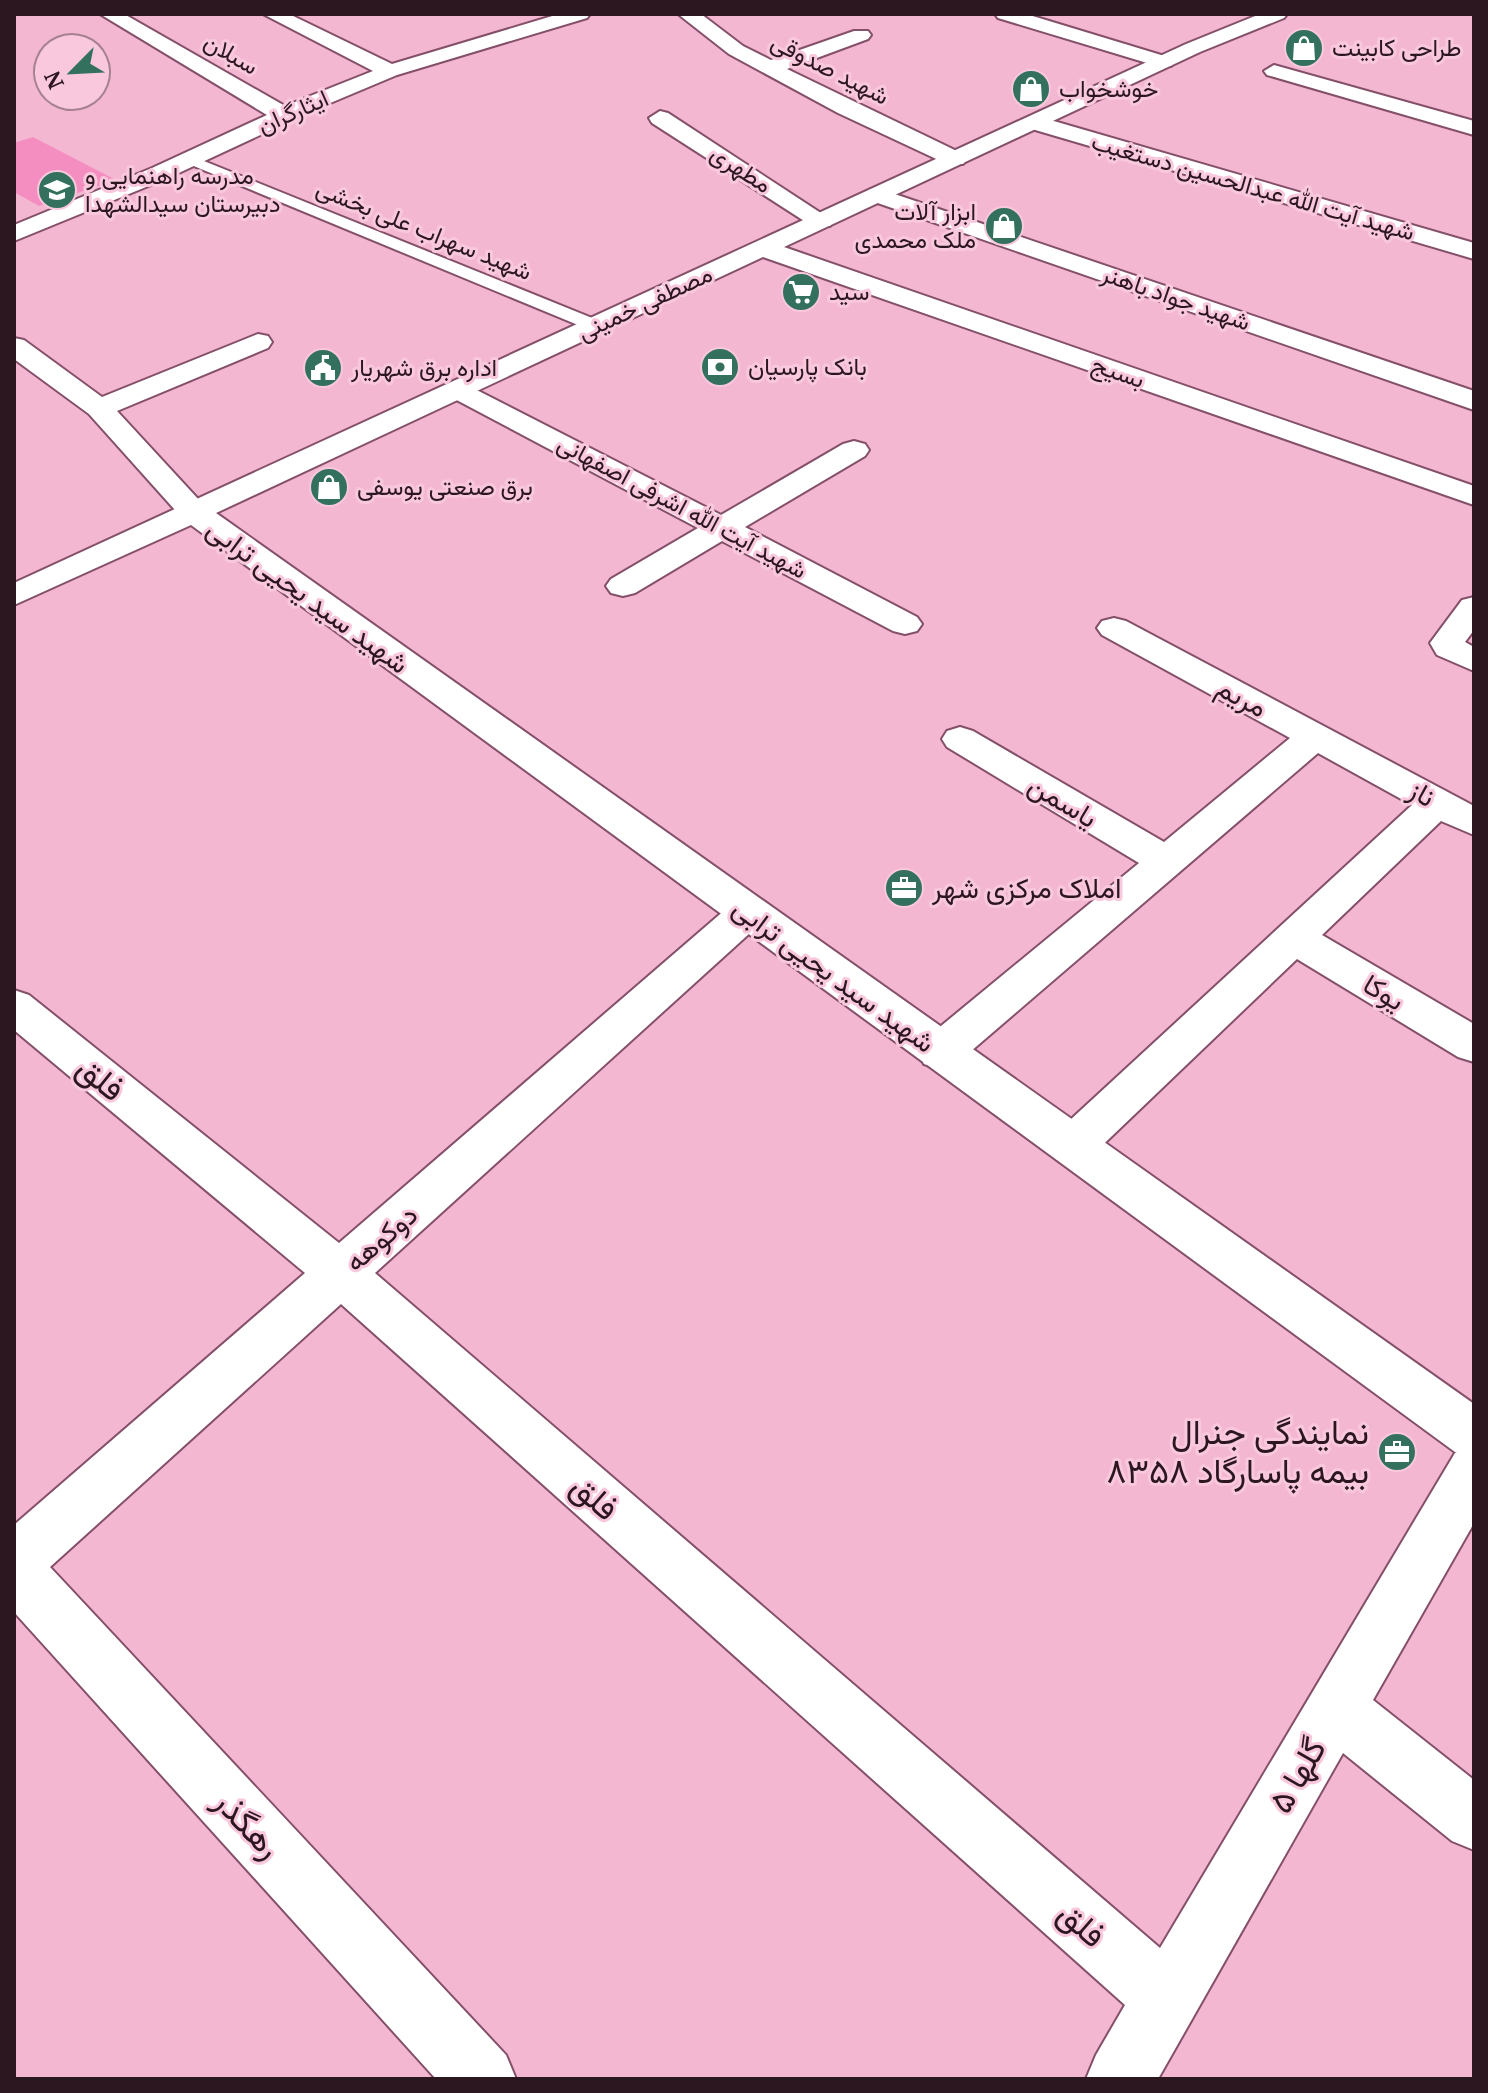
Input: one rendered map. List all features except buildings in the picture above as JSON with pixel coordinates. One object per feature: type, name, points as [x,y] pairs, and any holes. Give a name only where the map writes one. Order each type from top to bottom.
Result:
[{"type":"street","name":"سبلان","points":[[110,14],[284,115]]},
{"type":"street","points":[[273,14],[390,71]]},
{"type":"street","name":"ایثارگران","points":[[14,234],[390,71],[580,14]]},
{"type":"street","name":"شهید صدوقی","points":[[688,14],[736,50],[769,68],[955,159]]},
{"type":"street","points":[[1005,14],[1164,62]]},
{"type":"street","name":"مصطفی خمینی","points":[[14,595],[1033,122],[1277,14]]},
{"type":"street","points":[[769,68],[861,35]]},
{"type":"street","points":[[1274,71],[1474,128]]},
{"type":"street","name":"مطهری","points":[[660,118],[821,221]]},
{"type":"street","name":"شهید آیت الله عبدالحسین دستغیب","points":[[1033,122],[1474,251]]},
{"type":"street","name":"شهید جواد باهنر","points":[[877,195],[1474,401]]},
{"type":"street","name":"بسیج","points":[[762,248],[1474,496]]},
{"type":"street","points":[[99,408],[258,342]]},
{"type":"street","name":"شهید سید یحیی ترابی","points":[[14,346],[99,408],[195,513],[1474,1435]]},
{"type":"street","name":"شهید آیت الله اشرفی اصفهانی","points":[[459,390],[905,624]]},
{"type":"street","points":[[623,586],[854,450]]},
{"type":"street","points":[[1460,651],[1474,607]]},
{"type":"street","name":"مریم","points":[[1114,628],[1371,765]]},
{"type":"street","points":[[940,1052],[1316,736]]},
{"type":"street","name":"یاسمن","points":[[960,739],[1167,862]]},
{"type":"street","name":"ناز","points":[[1371,765],[1456,812]]},
{"type":"street","points":[[1072,1146],[1294,938],[1456,812]]},
{"type":"street","name":"دوکوهه","points":[[14,1562],[747,913]]},
{"type":"street","name":"یوکا","points":[[1294,938],[1474,1045]]},
{"type":"street","name":"فلق","points":[[14,1006],[340,1273],[1167,1998]]},
{"type":"street","name":"گلها ۵","points":[[1120,2079],[1474,1471]]},
{"type":"street","name":"رهگذر","points":[[14,1570],[482,2079]]},
{"type":"street","points":[[1336,1709],[1474,1819]]},
{"type":"lane","name":"شهید سهراب علی بخشی","points":[[189,159],[596,326]]},
{"type":"shaded area","points":[[33,137],[116,180],[39,206],[14,192],[14,143]]},
{"type":"place","name":"طراحی کابینت","points":[[1304,48]]},
{"type":"place","name":"خوشخواب","points":[[1031,89]]},
{"type":"place","name":"مدرسه راهنمایی و دبیرستان سیدالشهدا","points":[[57,190]]},
{"type":"place","name":"ابزار آلات ملک محمدی","points":[[1004,226]]},
{"type":"place","name":"سید","points":[[801,292]]},
{"type":"place","name":"بانک پارسیان","points":[[720,367]]},
{"type":"place","name":"اداره برق شهریار","points":[[323,368]]},
{"type":"place","name":"برق صنعتی یوسفی","points":[[329,487]]},
{"type":"place","name":"املاک مرکزی شهر","points":[[904,888]]},
{"type":"place","name":"نمایندگی جنرال بیمه پاسارگاد ۸۳۵۸","points":[[1397,1452]]}]
